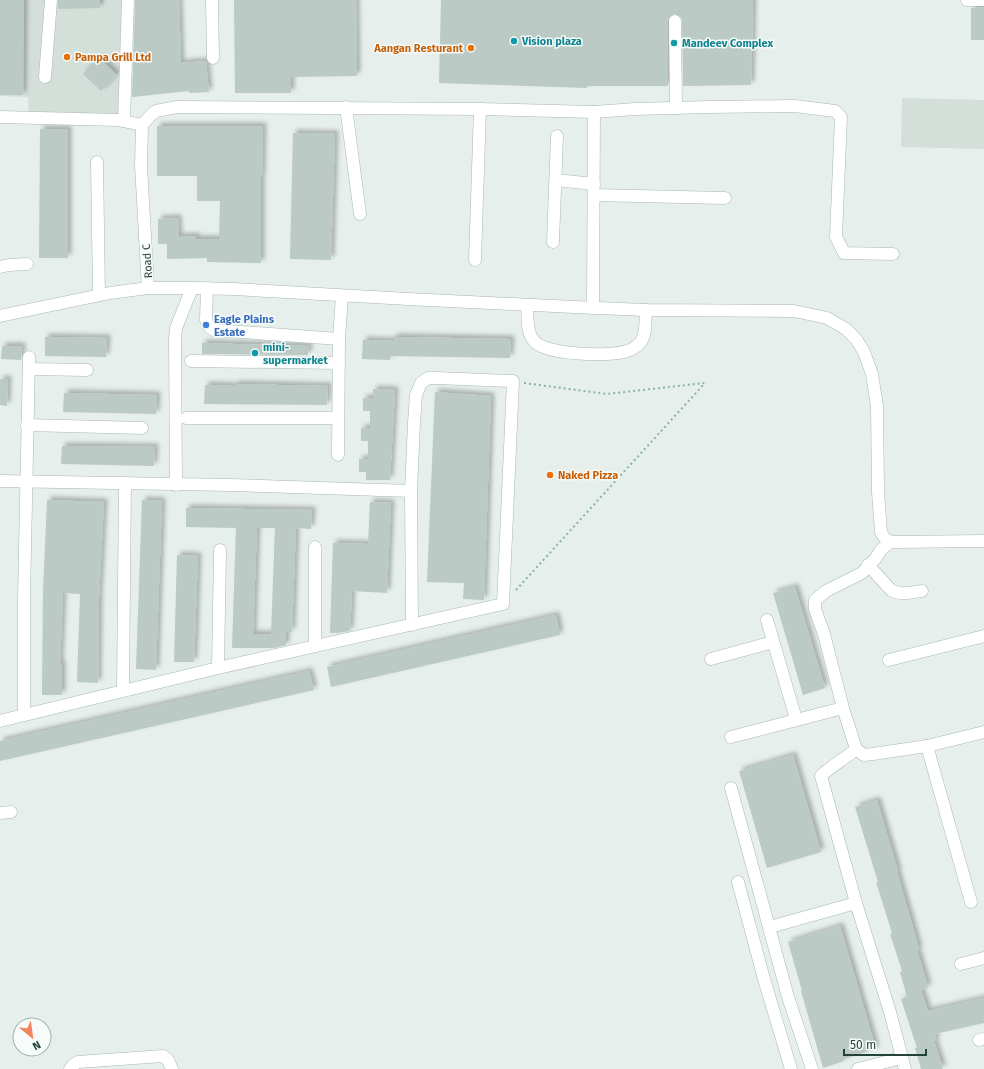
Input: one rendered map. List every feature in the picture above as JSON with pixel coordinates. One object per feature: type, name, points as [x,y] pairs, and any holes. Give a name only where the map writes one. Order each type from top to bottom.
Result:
[{"type":"street","points":[[45,77],[51,0]]},
{"type":"street","points":[[124,121],[128,0]]},
{"type":"street","points":[[212,0],[213,58]]},
{"type":"street","points":[[967,0],[983,0]]},
{"type":"street","points":[[675,21],[676,108]]},
{"type":"street","points":[[0,117],[124,121],[142,125],[156,111],[177,107],[346,107],[594,112],[676,108],[795,106],[835,111],[840,117],[836,237],[844,253],[893,254]]},
{"type":"street","points":[[346,107],[360,214]]},
{"type":"street","points":[[475,260],[480,109]]},
{"type":"street","points":[[593,308],[594,112]]},
{"type":"street","name":"Road C","points":[[0,316],[99,295],[148,288],[141,166],[142,125]]},
{"type":"street","points":[[552,242],[557,136]]},
{"type":"street","points":[[97,162],[99,295]]},
{"type":"street","points":[[556,180],[594,189],[725,198]]},
{"type":"street","points":[[0,267],[28,264]]},
{"type":"street","points":[[148,288],[207,288],[342,296],[646,310],[794,312],[827,318],[846,330],[856,339],[864,352],[872,374],[877,406],[878,492],[881,532],[883,536],[890,542],[984,541]]},
{"type":"street","points":[[176,485],[175,339],[176,328],[192,288]]},
{"type":"street","points":[[207,288],[206,320],[209,327],[214,330],[339,339]]},
{"type":"street","points":[[338,455],[339,339],[342,296]]},
{"type":"street","points":[[527,305],[529,330],[534,342],[546,349],[590,354],[610,354],[627,351],[639,343],[644,337],[646,310]]},
{"type":"street","points":[[24,715],[24,598],[29,356]]},
{"type":"street","points":[[191,361],[339,363]]},
{"type":"street","points":[[29,369],[87,370]]},
{"type":"street","points":[[0,721],[123,690],[315,646],[412,625],[503,604],[513,381],[428,378],[421,382],[416,395],[411,491],[412,625]]},
{"type":"street","points":[[186,418],[338,418]]},
{"type":"street","points":[[28,425],[142,428]]},
{"type":"street","points":[[0,481],[411,491]]},
{"type":"street","points":[[123,690],[125,483]]},
{"type":"street","points":[[890,542],[862,573],[826,591],[816,600],[815,609],[824,634],[843,708],[856,749],[864,755],[927,746],[984,732]]},
{"type":"street","points":[[315,547],[315,646]]},
{"type":"street","points":[[218,668],[220,550]]},
{"type":"street","points":[[868,565],[891,590],[901,594],[922,590]]},
{"type":"street","points":[[767,620],[796,719]]},
{"type":"street","points":[[890,660],[984,636]]},
{"type":"street","points":[[712,659],[773,642]]},
{"type":"street","points":[[731,737],[843,708]]},
{"type":"street","points":[[927,746],[971,902]]},
{"type":"street","points":[[856,749],[844,759],[830,767],[821,776],[856,903],[890,1012],[903,1064],[858,1069]]},
{"type":"street","points":[[731,788],[788,997],[812,1069]]},
{"type":"street","points":[[738,882],[764,979],[791,1069]]},
{"type":"street","points":[[770,927],[856,903]]},
{"type":"street","points":[[961,964],[984,958]]},
{"type":"street","points":[[70,1069],[78,1062],[163,1056],[168,1060],[172,1069]]},
{"type":"path","points":[[503,604],[705,383],[607,394],[513,381]]},
{"type":"shaded area","points":[[0,0],[123,0],[119,119],[29,117],[28,97],[0,96]]},
{"type":"shaded area","points":[[902,98],[984,100],[984,149],[901,147]]},
{"type":"building","points":[[0,0],[24,0],[23,95],[0,95]]},
{"type":"building","points":[[58,0],[100,0],[100,8],[58,9]]},
{"type":"building","points":[[135,0],[179,0],[181,63],[206,61],[209,92],[189,93],[189,91],[132,97]]},
{"type":"building","points":[[234,0],[356,0],[357,76],[291,77],[291,93],[235,93]]},
{"type":"building","points":[[441,0],[753,0],[751,85],[683,86],[682,21],[681,17],[675,14],[671,15],[668,21],[668,86],[587,86],[587,88],[439,83]]},
{"type":"building","points":[[984,7],[984,40],[971,40],[971,8]]},
{"type":"building","points":[[99,58],[117,75],[101,91],[83,74]]},
{"type":"building","points":[[157,126],[263,126],[261,177],[261,263],[207,262],[207,258],[167,259],[167,244],[158,244],[158,219],[178,218],[179,237],[196,236],[196,239],[219,239],[220,201],[197,201],[197,176],[157,176]]},
{"type":"building","points":[[40,129],[68,129],[68,258],[39,258]]},
{"type":"building","points":[[293,133],[335,134],[331,260],[290,259]]},
{"type":"building","points":[[45,337],[107,338],[106,357],[45,356]]},
{"type":"building","points":[[393,337],[511,339],[510,358],[390,356],[390,360],[362,359],[363,340],[393,341]]},
{"type":"building","name":"mini- supermarket","points":[[202,343],[309,346],[308,355],[202,354]]},
{"type":"building","points":[[2,346],[22,346],[21,360],[1,359]]},
{"type":"building","points":[[0,379],[8,379],[7,406],[0,405]]},
{"type":"building","points":[[235,384],[328,386],[327,405],[204,404],[205,385],[235,386]]},
{"type":"building","points":[[373,389],[395,390],[390,480],[366,480],[366,472],[359,472],[359,459],[368,459],[368,441],[361,441],[361,428],[370,428],[370,411],[363,411],[363,398],[373,398]]},
{"type":"building","points":[[435,392],[491,396],[484,600],[463,599],[464,583],[427,582]]},
{"type":"building","points":[[64,393],[157,395],[156,414],[63,412]]},
{"type":"building","points":[[62,446],[155,447],[154,466],[61,464]]},
{"type":"building","points":[[47,500],[104,502],[99,598],[98,683],[77,682],[80,594],[63,593],[60,664],[62,664],[62,695],[42,695],[43,592]]},
{"type":"building","points":[[142,500],[162,501],[156,670],[136,669]]},
{"type":"building","points":[[370,502],[391,503],[387,593],[352,591],[350,631],[330,633],[333,543],[368,544]]},
{"type":"building","points":[[186,508],[312,510],[311,529],[296,528],[292,632],[286,632],[286,645],[274,648],[232,648],[236,528],[186,527]],"holes":[[[257,528],[275,528],[271,634],[253,634]]]},
{"type":"building","points":[[177,555],[198,556],[194,662],[174,662]]},
{"type":"building","points":[[795,587],[825,688],[803,695],[773,593]]},
{"type":"building","points":[[556,615],[560,635],[331,687],[327,667]]},
{"type":"building","points":[[309,671],[314,690],[0,761],[0,741]]},
{"type":"building","points":[[793,755],[821,852],[767,868],[739,771]]},
{"type":"building","points":[[877,800],[919,949],[917,950],[928,987],[921,990],[928,1011],[984,998],[984,1023],[935,1034],[936,1040],[934,1041],[943,1069],[921,1069],[915,1048],[917,1048],[901,999],[907,997],[900,972],[902,971],[876,882],[878,882],[855,807]]},
{"type":"building","points":[[840,926],[876,1049],[844,1059],[844,1061],[823,1068],[788,942]]},
{"type":"place","name":"Vision plaza","points":[[514,41]]},
{"type":"place","name":"Mandeev Complex","points":[[674,43]]},
{"type":"place","name":"Aangan Resturant","points":[[471,48]]},
{"type":"place","name":"Pampa Grill Ltd","points":[[67,57]]},
{"type":"place","name":"Eagle Plains Estate","points":[[206,325]]},
{"type":"place","name":"mini- supermarket","points":[[255,353]]},
{"type":"place","name":"Naked Pizza","points":[[550,475]]}]
